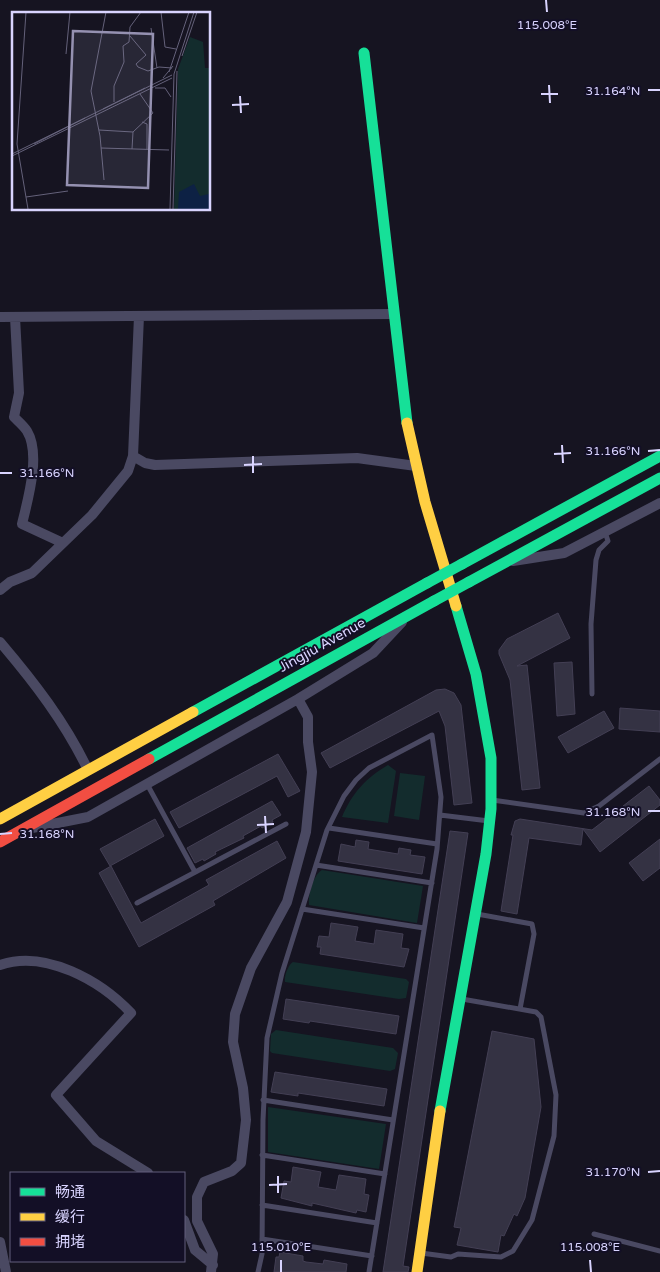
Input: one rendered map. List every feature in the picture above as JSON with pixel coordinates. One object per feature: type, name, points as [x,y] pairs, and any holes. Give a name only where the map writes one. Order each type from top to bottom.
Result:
[{"type":"street","points":[[364,53],[392,314],[406,418],[416,466],[476,674],[491,758],[490,821],[476,914],[441,1105],[417,1272]]},
{"type":"street","points":[[0,317],[392,314]]},
{"type":"street","points":[[0,590],[10,582],[32,573],[92,516],[128,471],[133,456],[139,316]]},
{"type":"street","points":[[15,317],[19,393],[14,416],[27,430],[32,447],[32,477],[22,524],[63,543]]},
{"type":"street","points":[[133,456],[145,463],[155,465],[356,458],[416,466]]},
{"type":"street","name":"Jingjiu Avenue","points":[[0,819],[660,456]]},
{"type":"street","name":"Jingjiu Avenue","points":[[0,842],[660,478]]},
{"type":"street","points":[[504,563],[564,553],[660,504]]},
{"type":"street","points":[[21,830],[88,817],[298,699],[373,653],[409,615]]},
{"type":"street","points":[[0,642],[41,690],[72,739],[88,770]]},
{"type":"street","points":[[212,1269],[214,1254],[197,1222],[197,1197],[201,1185],[232,1172],[242,1158],[246,1120],[243,1088],[233,1042],[234,1014],[251,968],[288,902],[306,832],[312,772],[308,742],[308,717],[298,699]]},
{"type":"street","points":[[0,810],[59,786]]},
{"type":"street","points":[[0,965],[24,960],[53,964],[114,995],[131,1013],[56,1095],[96,1141],[146,1172]]},
{"type":"street","points":[[185,1223],[195,1250],[212,1269]]},
{"type":"street","points":[[0,1242],[6,1272]]},
{"type":"lane","points":[[592,694],[591,624],[596,560],[599,550],[608,541],[605,532]]},
{"type":"lane","points":[[258,1272],[262,1238],[265,1053],[270,1020],[316,865],[329,828],[344,796],[356,780],[369,768],[432,735],[441,798],[437,844],[369,1272]]},
{"type":"lane","points":[[491,800],[584,813],[599,806],[660,759]]},
{"type":"lane","points":[[147,784],[195,872]]},
{"type":"lane","points":[[440,815],[490,821]]},
{"type":"lane","points":[[137,903],[286,824]]},
{"type":"lane","points":[[329,828],[437,844]]},
{"type":"lane","points":[[316,865],[432,883]]},
{"type":"lane","points":[[302,909],[424,928]]},
{"type":"lane","points":[[476,914],[532,924],[534,934],[520,1009]]},
{"type":"lane","points":[[420,1252],[451,1257],[458,1254],[501,1257],[513,1251],[532,1220],[554,1136],[556,1095],[543,1022],[536,1012],[460,998]]},
{"type":"lane","points":[[263,1100],[394,1120]]},
{"type":"lane","points":[[262,1155],[385,1174]]},
{"type":"lane","points":[[262,1205],[377,1223]]},
{"type":"lane","points":[[594,1234],[660,1251]]},
{"type":"lane","points":[[262,1238],[372,1256]]},
{"type":"green space","points":[[388,765],[396,771],[388,823],[342,817],[355,793],[373,775]]},
{"type":"green space","points":[[400,773],[425,776],[419,820],[394,816]]},
{"type":"green space","points":[[322,870],[423,886],[417,923],[309,905],[312,886],[316,876]]},
{"type":"green space","points":[[293,962],[406,979],[409,982],[406,998],[399,999],[285,982],[287,971]]},
{"type":"green space","points":[[276,1030],[393,1048],[398,1053],[395,1069],[390,1071],[272,1053],[270,1051],[271,1034]]},
{"type":"green space","points":[[268,1107],[386,1124],[379,1169],[268,1152]]},
{"type":"building","points":[[558,613],[570,638],[517,666],[527,665],[540,788],[522,790],[510,680],[499,650],[507,639]]},
{"type":"building","points":[[572,662],[575,714],[557,716],[554,663]]},
{"type":"building","points":[[445,689],[454,693],[461,705],[472,803],[454,805],[445,726],[439,711],[330,768],[321,753],[436,690]]},
{"type":"building","points":[[620,708],[660,711],[660,732],[619,729]]},
{"type":"building","points":[[604,711],[614,728],[568,753],[558,737]]},
{"type":"building","points":[[278,754],[300,791],[288,797],[277,776],[179,828],[170,812]]},
{"type":"building","points":[[649,786],[660,800],[660,805],[600,852],[583,829],[581,845],[529,838],[517,914],[501,911],[513,835],[511,835],[515,821],[520,819],[592,830]]},
{"type":"building","points":[[272,801],[281,815],[272,820],[273,822],[243,836],[244,838],[215,852],[216,854],[204,861],[203,859],[195,863],[187,848]]},
{"type":"building","points":[[155,819],[164,836],[110,866],[100,849]]},
{"type":"building","points":[[450,831],[468,833],[403,1266],[409,1267],[408,1272],[383,1272]]},
{"type":"building","points":[[660,839],[660,868],[643,881],[629,863]]},
{"type":"building","points":[[356,840],[369,842],[368,849],[398,854],[399,848],[411,850],[410,855],[425,857],[422,874],[338,861],[341,844],[355,847]]},
{"type":"building","points":[[277,841],[286,858],[213,901],[215,905],[139,947],[99,873],[111,866],[141,923],[209,885],[206,880]]},
{"type":"building","points":[[331,923],[358,927],[355,941],[374,944],[376,930],[403,934],[401,948],[409,949],[404,967],[320,954],[321,947],[317,947],[319,936],[329,937]]},
{"type":"building","points":[[286,999],[399,1016],[396,1034],[310,1021],[309,1023],[283,1019]]},
{"type":"building","points":[[492,1031],[534,1039],[541,1107],[525,1198],[517,1216],[514,1214],[504,1236],[501,1235],[498,1252],[457,1245],[461,1228],[454,1227]]},
{"type":"building","points":[[275,1072],[387,1089],[384,1106],[298,1093],[298,1096],[271,1092]]},
{"type":"building","points":[[293,1167],[321,1172],[318,1187],[336,1190],[339,1175],[366,1179],[364,1194],[369,1195],[366,1212],[357,1210],[356,1213],[312,1203],[312,1206],[281,1198],[284,1181],[291,1182]]},
{"type":"building","points":[[280,1252],[303,1256],[303,1261],[306,1262],[323,1264],[324,1260],[347,1264],[346,1272],[274,1272],[276,1257],[279,1257]]},
{"type":"traffic: fast","points":[[364,53],[407,423]]},
{"type":"traffic: fast","points":[[462,564],[660,456]]},
{"type":"traffic: fast","points":[[469,582],[660,478]]},
{"type":"traffic: fast","points":[[427,583],[462,564]]},
{"type":"traffic: fast","points":[[434,601],[469,582]]},
{"type":"traffic: fast","points":[[193,712],[427,583]]},
{"type":"traffic: fast","points":[[149,759],[434,601]]},
{"type":"traffic: fast","points":[[440,1111],[486,854],[491,809],[491,758],[476,674],[456,606]]},
{"type":"traffic: slow","points":[[407,423],[425,502],[456,606]]},
{"type":"traffic: slow","points":[[0,819],[193,712]]},
{"type":"traffic: slow","points":[[417,1272],[440,1111]]},
{"type":"traffic: jam","points":[[0,842],[149,759]]}]
